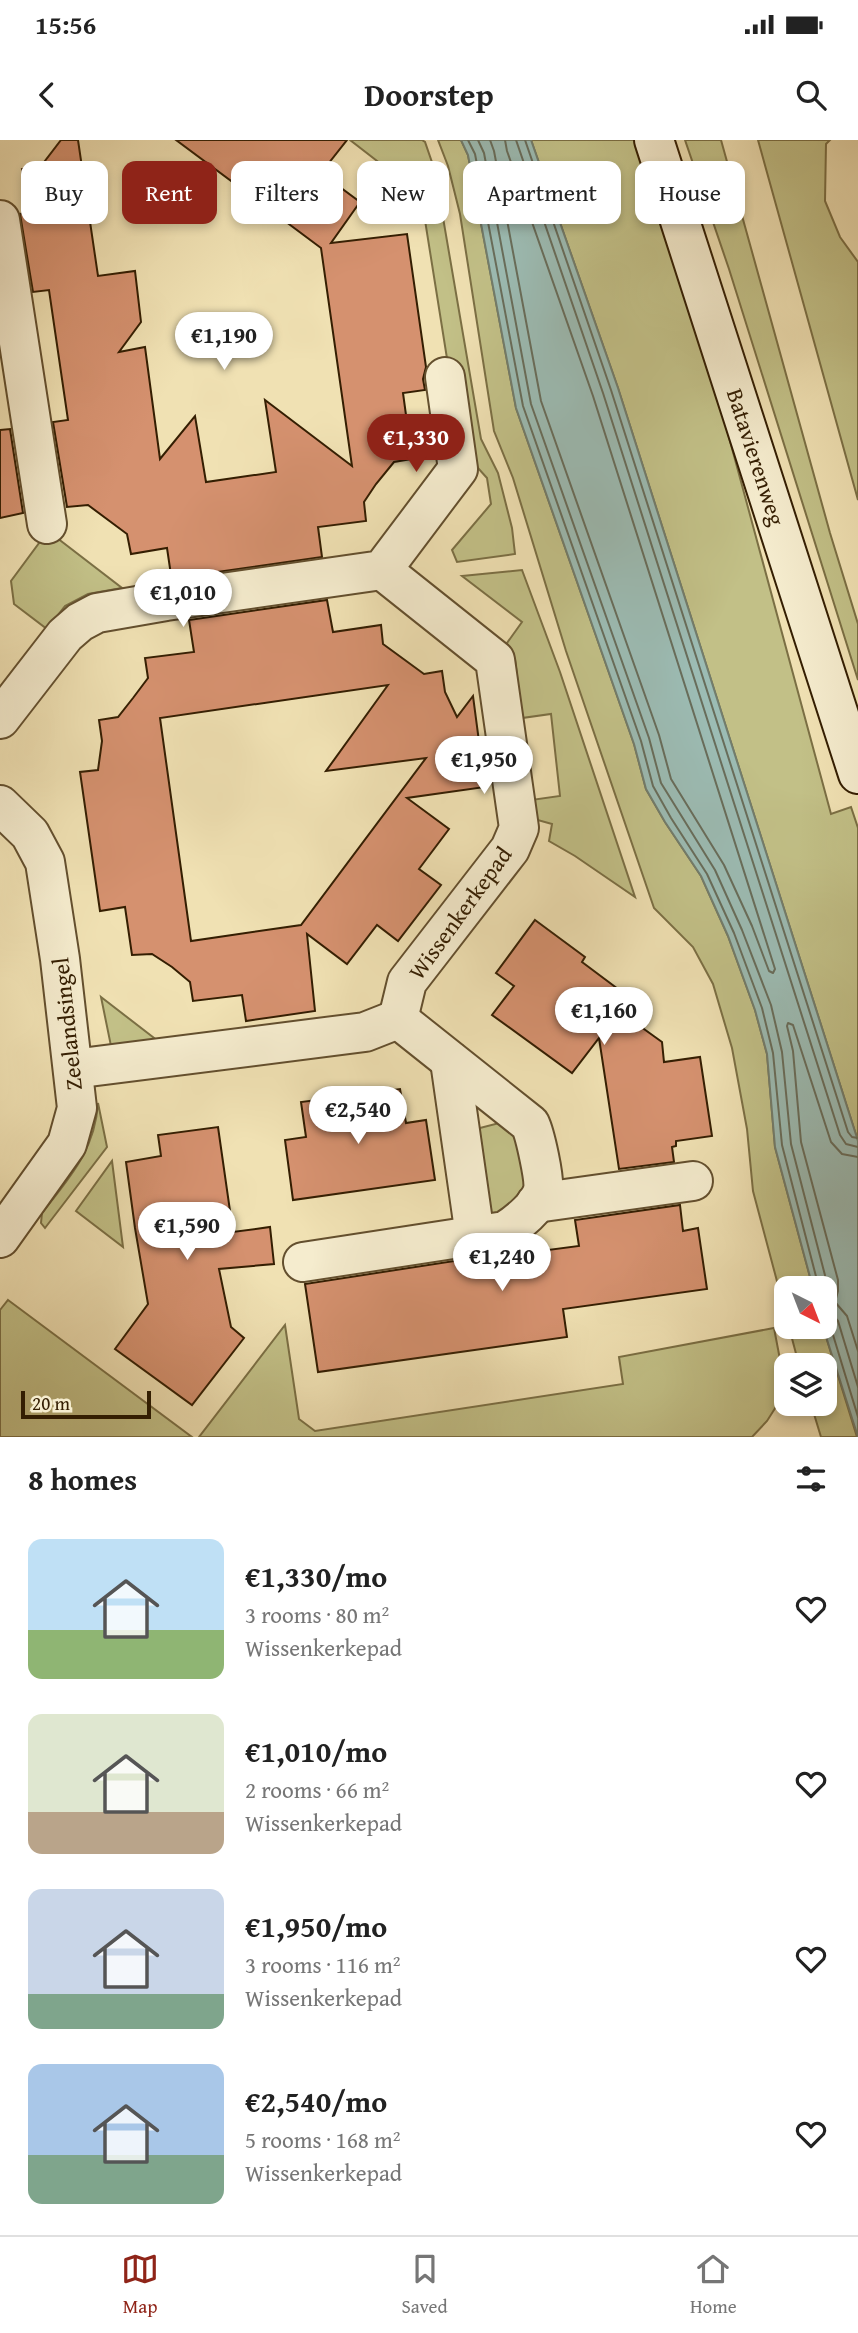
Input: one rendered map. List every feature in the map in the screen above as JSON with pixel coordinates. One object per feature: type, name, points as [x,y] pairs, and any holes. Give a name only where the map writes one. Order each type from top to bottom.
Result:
[{"type":"street","name":"Batavierenweg","points":[[654,140],[858,774]]},
{"type":"street","points":[[0,220],[47,524]]},
{"type":"street","points":[[0,719],[65,635],[80,622],[97,613],[382,570],[458,469],[445,377]]},
{"type":"street","name":"Wissenkerkepad","points":[[382,570],[495,660],[519,828],[510,849],[407,982],[398,1019]]},
{"type":"street","name":"Zeelandsingel","points":[[0,805],[30,834],[45,862],[59,948],[77,1108],[67,1144],[0,1238]]},
{"type":"street","points":[[73,1069],[365,1032],[398,1019],[530,1124],[543,1189],[536,1203],[516,1224],[505,1231],[303,1262]]},
{"type":"street","points":[[450,1061],[475,1236]]},
{"type":"street","points":[[536,1203],[693,1181]]},
{"type":"shaded area","points":[[350,140],[422,140],[432,161],[377,161]]},
{"type":"shaded area","points":[[438,140],[461,140],[469,161],[463,161],[463,224],[481,224],[516,408],[634,744],[646,789],[701,876],[728,936],[755,1010],[767,1054],[775,1147],[810,1276],[776,1276],[753,1191],[747,1129],[732,1048],[713,984],[693,947],[654,908],[566,651],[513,478],[494,431],[460,214],[449,161],[446,161]]},
{"type":"shaded area","points":[[531,140],[637,140],[644,161],[635,161],[635,224],[664,224],[704,345],[831,814],[851,807],[858,828],[858,1141],[618,388],[560,224],[621,224],[621,161],[538,161]]},
{"type":"shaded area","points":[[685,140],[721,140],[727,161],[692,161]]},
{"type":"shaded area","points":[[758,140],[830,140],[826,144],[825,201],[840,237],[858,262],[858,500]]},
{"type":"shaded area","points":[[426,224],[444,224],[481,439],[498,473],[512,528],[515,554],[457,562],[452,550],[491,504],[487,478],[468,457],[456,415]]},
{"type":"shaded area","points":[[714,224],[744,224],[858,624],[858,680]]},
{"type":"shaded area","points":[[48,531],[122,588],[88,594],[65,606],[47,629],[14,604],[11,581]]},
{"type":"shaded area","points":[[522,570],[560,672],[635,897],[549,841],[552,824],[534,819],[531,800],[560,796],[551,714],[522,718],[515,659],[502,650],[522,622],[462,576]]},
{"type":"shaded area","points":[[101,997],[158,1041],[111,1046]]},
{"type":"shaded area","points":[[98,1103],[107,1147],[45,1228],[41,1223],[42,1213],[71,1175],[86,1149],[96,1120]]},
{"type":"shaded area","points":[[503,1122],[518,1132],[525,1188],[501,1215],[489,1218],[476,1129]]},
{"type":"shaded area","points":[[112,1161],[123,1247],[76,1211]]},
{"type":"shaded area","points":[[8,1300],[192,1437],[0,1437],[0,1310]]},
{"type":"shaded area","points":[[285,1325],[299,1419],[315,1431],[623,1384],[619,1357],[774,1328],[779,1353],[774,1353],[774,1410],[752,1437],[199,1437]]},
{"type":"shaded area","points":[[792,1339],[827,1339],[831,1353],[796,1353]]},
{"type":"shaded area","points":[[837,1372],[857,1437],[821,1437],[815,1416],[837,1416]]},
{"type":"water","points":[[461,140],[531,140],[538,161],[469,161]]},
{"type":"water","points":[[481,224],[560,224],[618,388],[858,1141],[858,1437],[837,1371],[837,1353],[831,1353],[827,1339],[837,1339],[837,1276],[810,1276],[775,1147],[767,1054],[755,1010],[728,936],[701,876],[646,789],[634,744],[516,408]]},
{"type":"building","points":[[61,140],[78,140],[81,161],[45,161]]},
{"type":"building","points":[[176,140],[347,140],[330,161],[231,161],[231,181],[217,171],[217,161],[204,161]]},
{"type":"building","points":[[343,189],[357,200],[357,206],[331,243],[407,234],[426,367],[423,379],[425,390],[403,393],[412,459],[394,462],[376,484],[364,502],[366,521],[318,527],[322,557],[182,577],[181,573],[171,575],[167,548],[131,554],[127,534],[88,505],[67,507],[53,422],[68,420],[49,290],[33,292],[22,224],[90,224],[98,276],[135,271],[141,322],[119,352],[145,347],[160,459],[195,416],[206,482],[276,472],[265,400],[352,466],[321,248],[289,224],[343,224]]},
{"type":"building","points":[[10,429],[23,513],[0,518],[0,430]]},
{"type":"building","points":[[327,600],[333,632],[381,625],[383,644],[424,674],[442,671],[445,692],[457,717],[473,696],[485,787],[407,798],[449,829],[419,869],[441,885],[398,941],[377,925],[347,964],[307,934],[315,1011],[246,1021],[242,995],[193,1001],[190,982],[172,967],[152,954],[132,955],[125,907],[100,911],[80,772],[98,770],[102,741],[99,720],[118,717],[148,678],[145,658],[194,652],[189,620]],"holes":[[[388,685],[326,771],[426,758],[301,925],[191,941],[160,718]]]},
{"type":"building","points":[[535,920],[585,957],[582,962],[646,1010],[637,1024],[662,1042],[664,1062],[700,1057],[712,1136],[676,1141],[676,1146],[672,1147],[674,1162],[619,1169],[599,1038],[572,1073],[492,1015],[514,986],[496,973]]},
{"type":"building","points":[[400,1089],[406,1123],[426,1120],[435,1180],[293,1200],[285,1140],[306,1137],[301,1102]]},
{"type":"building","points":[[218,1127],[233,1232],[270,1227],[274,1264],[219,1269],[231,1327],[244,1338],[192,1405],[115,1349],[148,1304],[126,1162],[161,1156],[158,1135]]},
{"type":"building","points":[[680,1205],[683,1231],[698,1228],[707,1289],[563,1309],[567,1337],[318,1372],[305,1284],[493,1255],[579,1246],[575,1220]]}]
